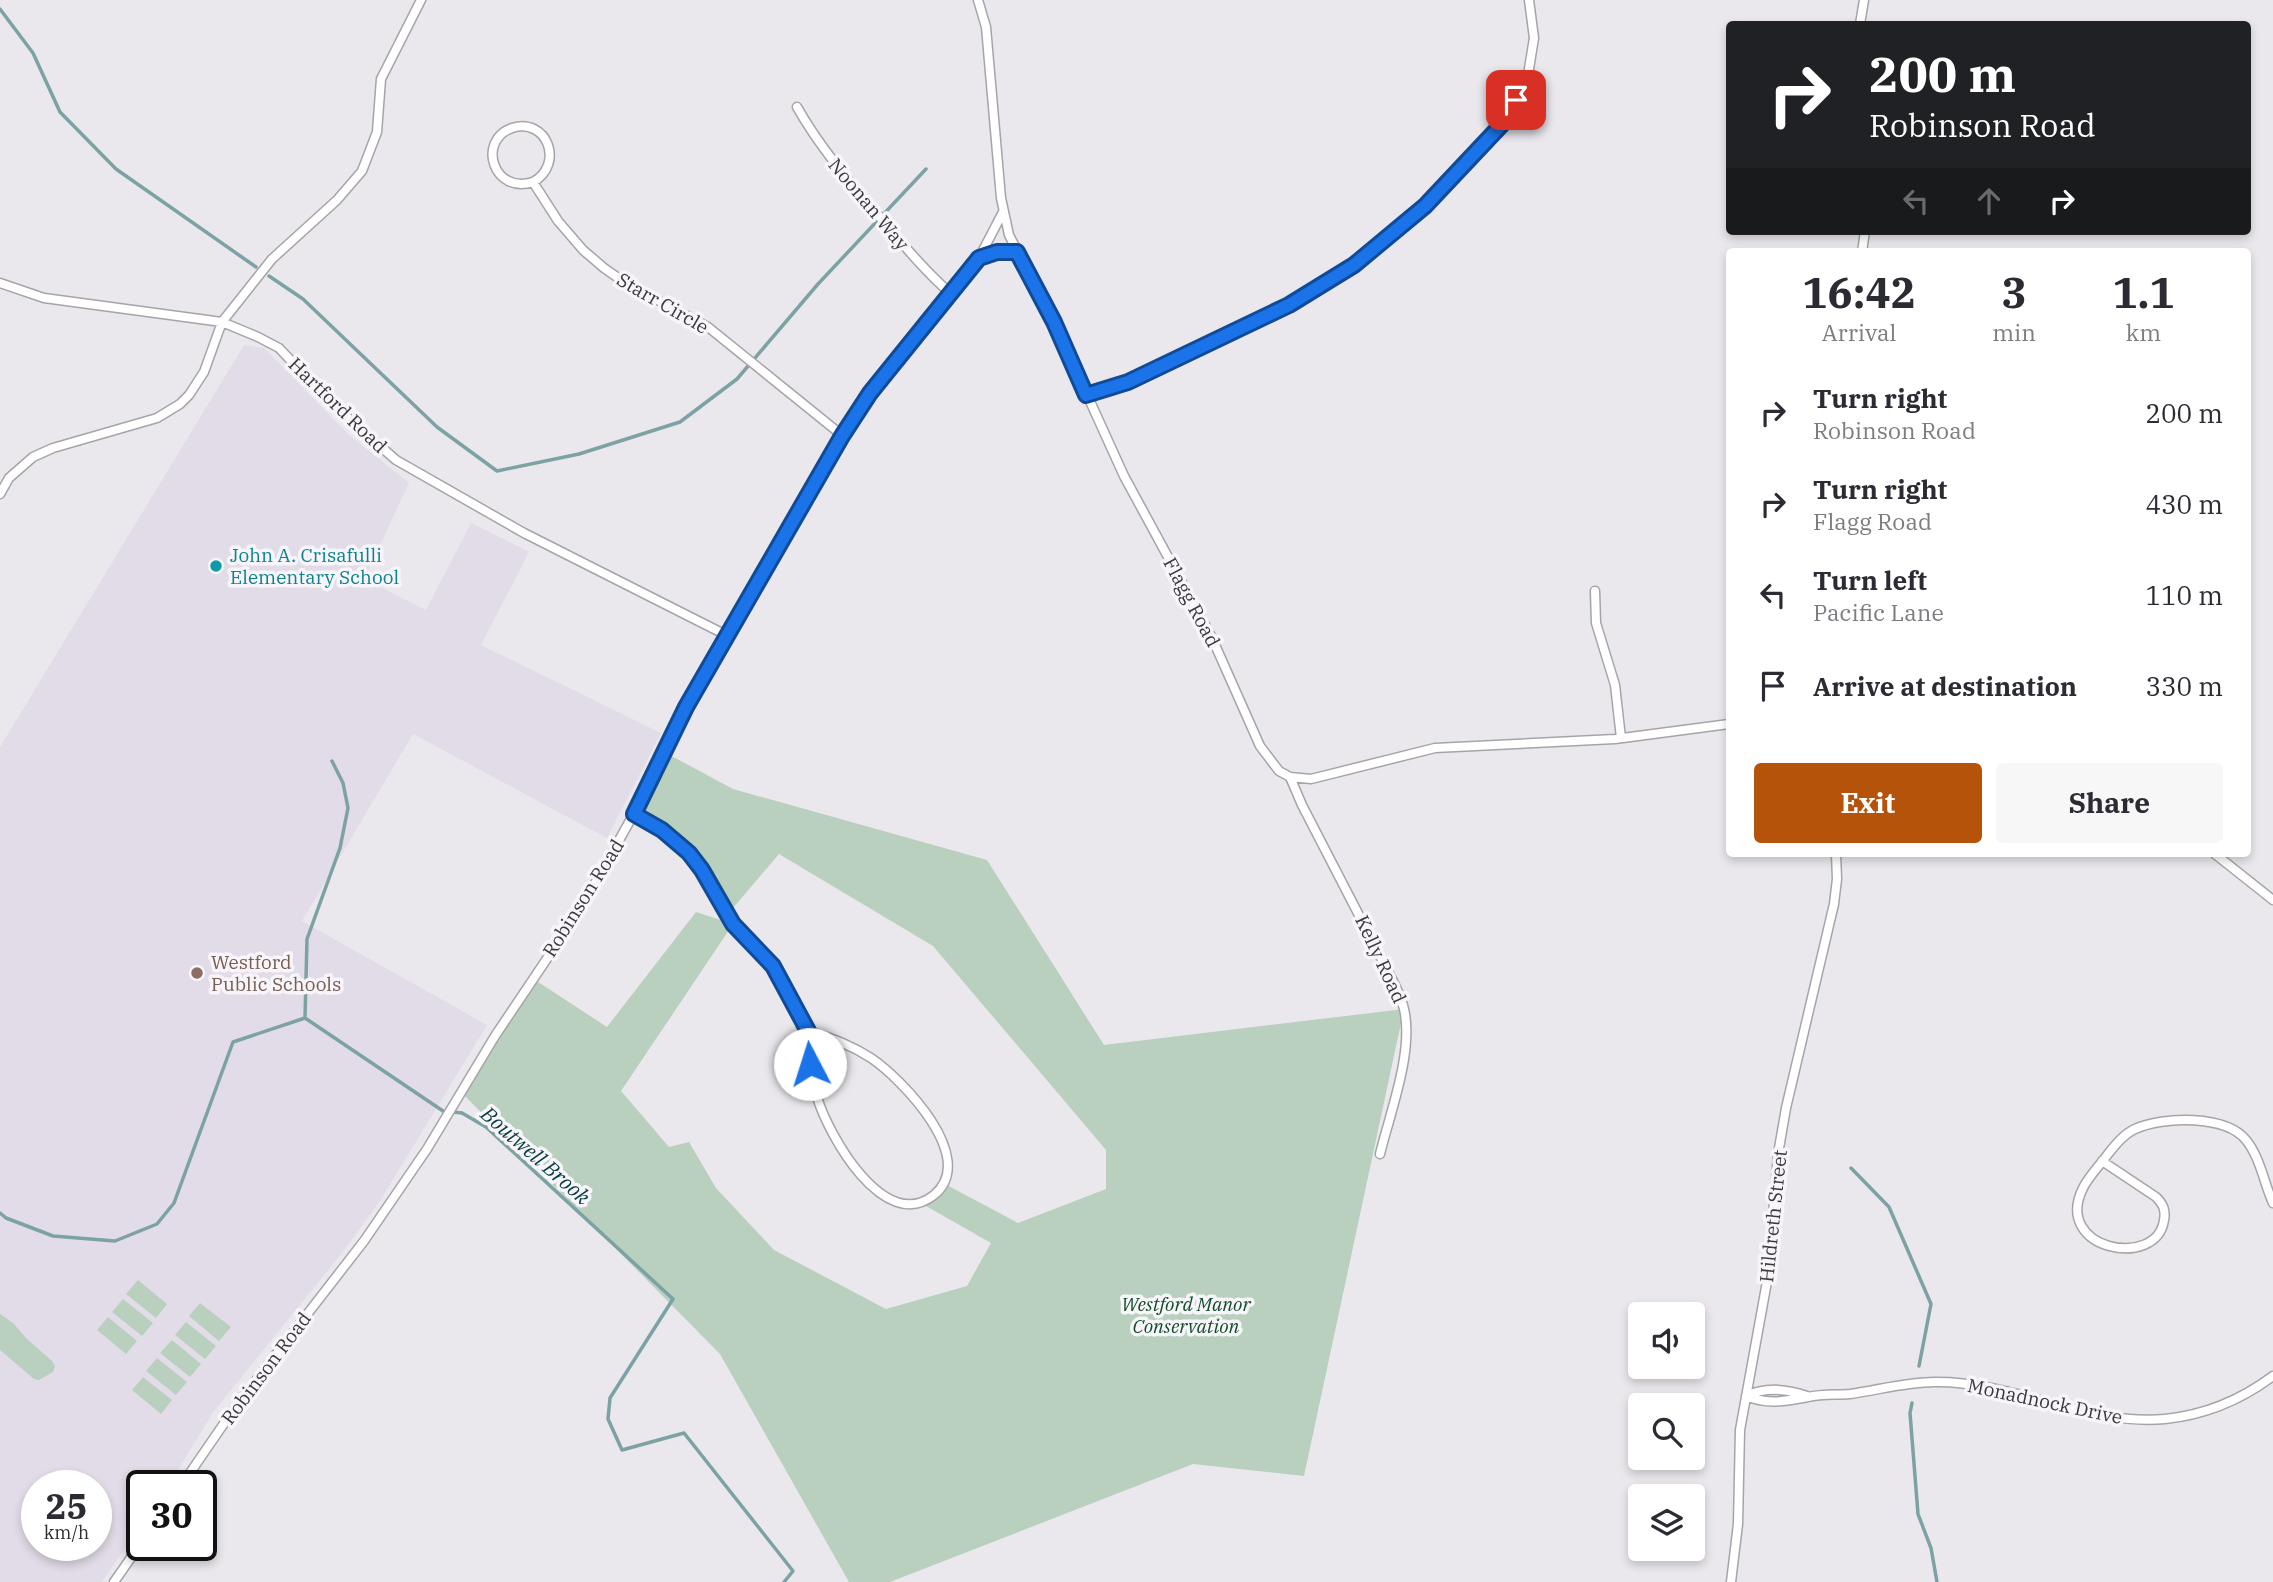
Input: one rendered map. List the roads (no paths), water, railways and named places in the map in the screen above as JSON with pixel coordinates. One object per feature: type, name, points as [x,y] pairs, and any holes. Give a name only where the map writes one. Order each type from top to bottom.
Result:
[{"type":"street","points":[[0,494],[16,471],[43,452],[144,423],[168,413],[190,395],[204,372],[222,322],[272,259],[337,200],[362,172],[377,132],[381,79],[421,0]]},
{"type":"street","name":"Flagg Road","points":[[978,0],[986,27],[989,51],[1003,212],[1017,252],[1054,322],[1124,476],[1212,638],[1260,746],[1279,771],[1290,777]]},
{"type":"street","points":[[1086,395],[1128,382],[1289,305],[1354,265],[1425,206],[1506,120],[1527,81],[1534,38],[1529,0]]},
{"type":"street","points":[[1860,21],[1864,0]]},
{"type":"street","name":"Noonan Way","points":[[797,107],[815,137],[885,223],[921,266],[950,293]]},
{"type":"street","points":[[510,129],[533,129],[547,141],[549,164],[543,175],[533,182],[509,182],[500,175],[494,165],[494,147],[500,136],[510,129]]},
{"type":"street","name":"Starr Circle","points":[[533,182],[558,221],[578,245],[606,269],[708,327],[842,436]]},
{"type":"street","name":"Robinson Road","points":[[192,1470],[236,1406],[397,1195],[524,990],[583,905],[634,814],[686,707],[842,436],[870,393],[979,258],[1003,212]]},
{"type":"street","points":[[979,258],[997,252],[1017,252]]},
{"type":"street","name":"Hartford Road","points":[[0,283],[44,298],[222,322],[279,348],[362,431],[396,460],[536,540],[728,636]]},
{"type":"street","points":[[1595,590],[1596,623],[1615,685],[1621,738]]},
{"type":"street","points":[[1290,777],[1311,779],[1414,752],[1455,745],[1621,738],[1726,724]]},
{"type":"street","name":"Kelly Road","points":[[1290,777],[1302,805],[1369,931],[1404,1009],[1406,1030],[1398,1088],[1380,1154]]},
{"type":"street","points":[[634,814],[669,835],[696,862],[727,915],[779,976],[808,1031],[810,1064],[817,1096],[833,1136],[855,1169],[882,1194],[896,1202],[911,1204],[933,1195],[946,1176],[947,1152],[915,1098],[870,1057],[840,1041],[808,1031]]},
{"type":"street","name":"Hildreth Street","points":[[1731,1582],[1738,1524],[1740,1430],[1768,1276],[1778,1154],[1786,1108],[1834,904],[1836,857]]},
{"type":"street","points":[[2220,857],[2273,900]]},
{"type":"street","points":[[2102,1161],[2156,1197],[2164,1207],[2162,1228],[2150,1243],[2106,1247],[2096,1242],[2084,1230],[2078,1213],[2080,1195],[2102,1161],[2123,1136],[2143,1126],[2167,1122],[2209,1121],[2234,1128],[2250,1145],[2273,1203]]},
{"type":"street","name":"Monadnock Drive","points":[[1746,1396],[1759,1402],[1794,1401],[1809,1396],[1840,1395],[1913,1383],[1966,1383],[2006,1390],[2096,1414],[2151,1420],[2209,1410],[2242,1396],[2273,1376]]},
{"type":"street","points":[[114,1582],[129,1561]]},
{"type":"waterway","points":[[0,9],[33,53],[60,112],[116,169],[256,267]]},
{"type":"waterway","points":[[269,276],[303,299],[437,427],[497,471],[579,454],[680,422],[737,379],[818,284],[926,169]]},
{"type":"waterway","points":[[305,1018],[307,939],[340,848],[348,808],[343,783],[332,761]]},
{"type":"waterway","name":"Boutwell Brook","points":[[0,1213],[6,1218],[53,1236],[115,1241],[157,1224],[174,1203],[233,1042],[305,1018],[443,1111],[462,1113],[486,1127],[673,1299],[610,1398],[608,1419],[622,1450],[684,1433],[793,1571],[784,1582]]},
{"type":"waterway","points":[[1851,1168],[1889,1207],[1931,1304],[1919,1366]]},
{"type":"waterway","points":[[1912,1403],[1910,1413],[1918,1514],[1931,1548],[1937,1582]]},
{"type":"place","name":"John A. Crisafulli Elementary School","points":[[216,566]]},
{"type":"place","name":"Westford Public Schools","points":[[197,973]]},
{"type":"park label","name":"Westford Manor Conservation","points":[[1186,1315]]}]
